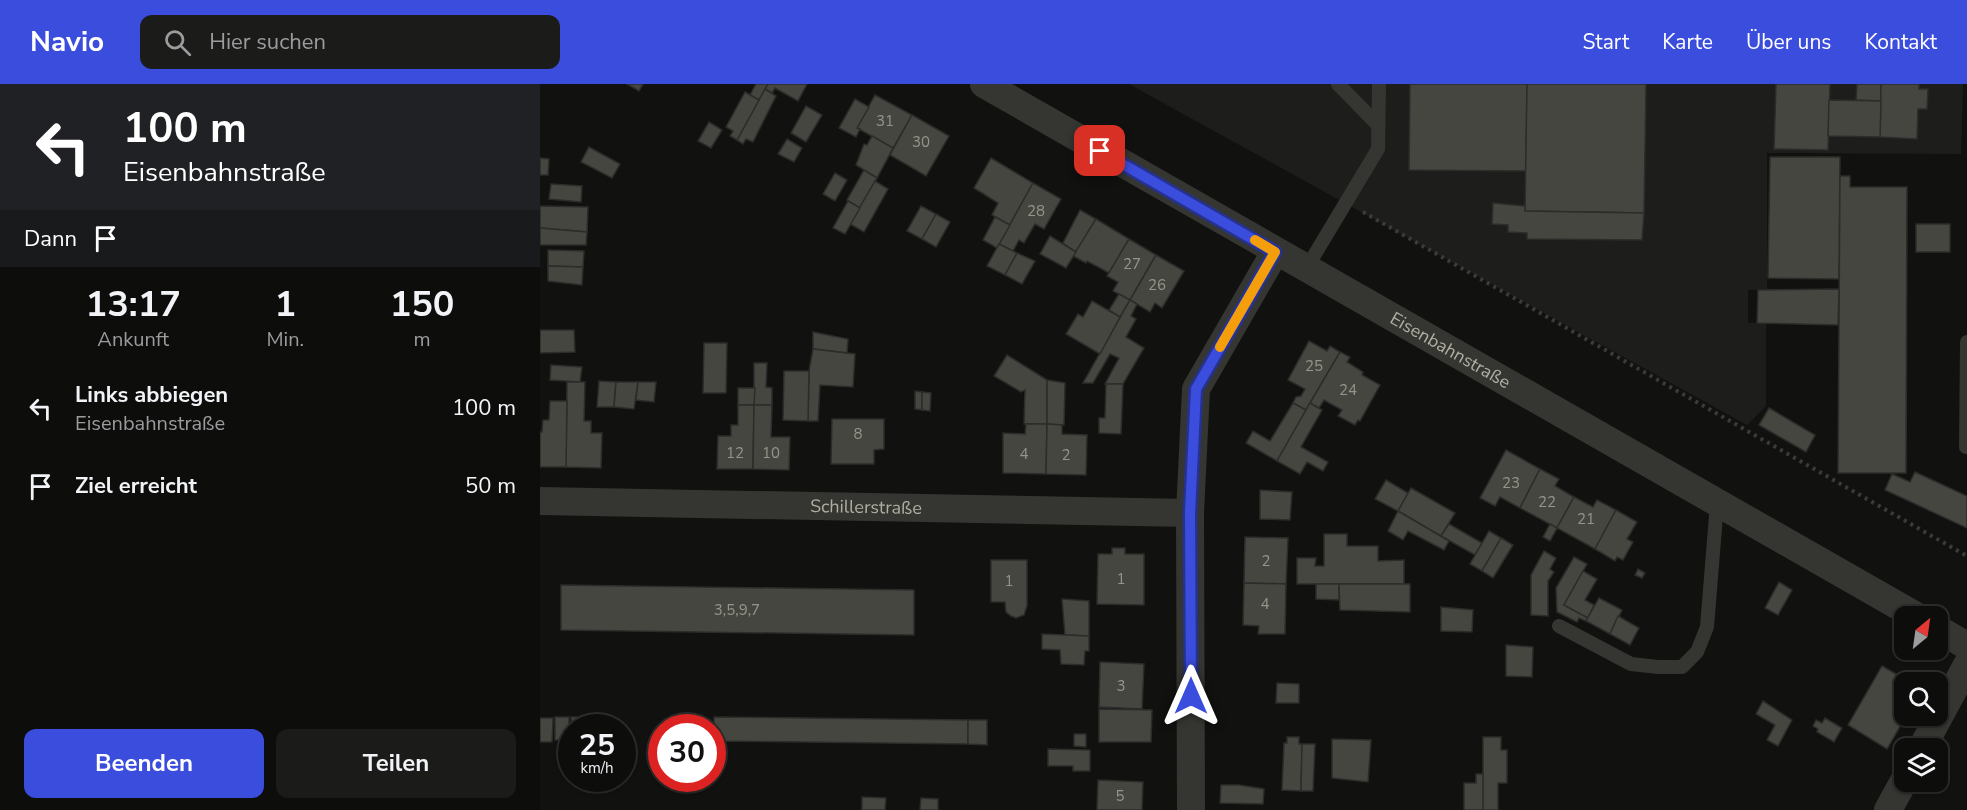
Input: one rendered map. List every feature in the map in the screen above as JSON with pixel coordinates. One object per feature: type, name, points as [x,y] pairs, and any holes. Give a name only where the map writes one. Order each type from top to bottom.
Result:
[{"type":"street","name":"Eisenbahnstraße","points":[[984,84],[1898,606]]},
{"type":"street","points":[[1191,810],[1190,513],[1196,389],[1275,252]]},
{"type":"street","name":"Schillerstraße","points":[[540,501],[1190,513]]},
{"type":"street","points":[[1948,635],[1967,646]]},
{"type":"street","points":[[1927,738],[1967,665]]},
{"type":"street","points":[[1888,810],[1898,792]]},
{"type":"lane","points":[[1338,84],[1378,125]]},
{"type":"lane","points":[[1306,269],[1378,149],[1379,84]]},
{"type":"lane","points":[[1966,447],[1967,342]]},
{"type":"lane","points":[[1559,626],[1631,664],[1682,667],[1697,652],[1707,627],[1718,503]]},
{"type":"path","points":[[1347,203],[1967,556]]},
{"type":"shaded area","points":[[1129,84],[1963,84],[1961,154],[1767,153],[1767,289],[1748,290],[1748,323],[1766,323],[1766,406],[1747,425]]},
{"type":"building","points":[[627,84],[643,84],[639,91]]},
{"type":"building","points":[[756,84],[768,84],[759,100],[750,95]]},
{"type":"building","points":[[768,84],[807,84],[798,101],[775,88],[772,93],[765,89]]},
{"type":"building","points":[[1410,84],[1527,84],[1526,171],[1409,170]]},
{"type":"building","points":[[1527,84],[1646,84],[1644,213],[1525,211]]},
{"type":"building","points":[[1776,84],[1830,84],[1828,150],[1774,149]]},
{"type":"building","points":[[1857,84],[1881,84],[1881,101],[1856,100]]},
{"type":"building","points":[[1881,84],[1919,84],[1919,89],[1928,89],[1927,109],[1918,109],[1917,139],[1880,137]]},
{"type":"building","points":[[765,89],[776,96],[753,142],[746,139],[743,144],[737,140]]},
{"type":"building","points":[[745,92],[759,100],[737,140],[730,136],[733,131],[726,127]]},
{"type":"building","points":[[875,95],[912,115],[893,148],[857,128]]},
{"type":"building","points":[[855,99],[869,107],[857,128],[860,129],[856,137],[839,128]]},
{"type":"building","points":[[1829,100],[1881,101],[1880,137],[1828,136]]},
{"type":"building","points":[[806,106],[822,115],[806,142],[791,133]]},
{"type":"building","points":[[912,115],[949,136],[926,176],[890,155]]},
{"type":"building","points":[[709,122],[722,130],[711,148],[698,141]]},
{"type":"building","points":[[872,136],[893,148],[877,178],[856,165],[864,144],[867,145]]},
{"type":"building","points":[[787,139],[802,148],[794,162],[778,154]]},
{"type":"building","points":[[589,147],[620,164],[612,178],[581,162]]},
{"type":"building","points":[[1770,157],[1840,157],[1839,279],[1768,278]]},
{"type":"building","points":[[540,158],[549,159],[548,175],[540,175]]},
{"type":"building","points":[[991,158],[1033,183],[1010,225],[992,215],[998,203],[974,188]]},
{"type":"building","points":[[864,170],[877,178],[860,208],[847,200]]},
{"type":"building","points":[[835,173],[847,180],[835,201],[823,194]]},
{"type":"building","points":[[1840,176],[1850,176],[1850,187],[1907,187],[1906,473],[1838,473]]},
{"type":"building","points":[[875,181],[888,189],[864,232],[850,224]]},
{"type":"building","points":[[1033,183],[1061,199],[1044,229],[1035,224],[1024,243],[1019,240],[1013,251],[999,244]]},
{"type":"building","points":[[551,184],[582,186],[581,202],[549,199]]},
{"type":"building","points":[[848,201],[860,208],[845,234],[833,228]]},
{"type":"building","points":[[1493,203],[1525,206],[1525,211],[1644,213],[1642,240],[1527,239],[1527,233],[1508,232],[1508,225],[1492,224]]},
{"type":"building","points":[[540,206],[588,207],[587,232],[540,228]]},
{"type":"building","points":[[921,206],[936,214],[922,239],[907,231]]},
{"type":"building","points":[[1080,210],[1096,219],[1076,252],[1063,243]]},
{"type":"building","points":[[936,214],[950,222],[936,247],[922,239]]},
{"type":"building","points":[[995,217],[1010,225],[997,248],[983,240]]},
{"type":"building","points":[[1096,219],[1129,239],[1109,273],[1073,256]]},
{"type":"building","points":[[1916,224],[1950,224],[1950,252],[1916,252]]},
{"type":"building","points":[[540,228],[587,232],[586,245],[540,245]]},
{"type":"building","points":[[1050,236],[1076,252],[1066,268],[1040,254]]},
{"type":"building","points":[[1129,239],[1156,255],[1130,300],[1113,291],[1118,282],[1107,276]]},
{"type":"building","points":[[999,244],[1017,253],[1005,275],[987,266]]},
{"type":"building","points":[[548,250],[584,251],[583,267],[548,266]]},
{"type":"building","points":[[1017,253],[1035,261],[1022,284],[1005,275]]},
{"type":"building","points":[[1156,255],[1184,271],[1162,308],[1155,303],[1150,312],[1130,300]]},
{"type":"building","points":[[548,266],[583,267],[582,285],[548,281]]},
{"type":"building","points":[[1839,289],[1838,325],[1757,323],[1758,290]]},
{"type":"building","points":[[1119,294],[1130,300],[1120,317],[1109,310]]},
{"type":"building","points":[[1130,300],[1137,304],[1131,316],[1136,319],[1126,337],[1144,348],[1123,384],[1105,384],[1119,358],[1110,354],[1093,383],[1083,383]]},
{"type":"building","points":[[1092,301],[1120,317],[1100,354],[1066,334],[1078,314],[1083,317]]},
{"type":"building","points":[[540,330],[574,330],[575,352],[540,353]]},
{"type":"building","points":[[813,332],[848,339],[847,353],[813,349]]},
{"type":"building","points":[[1309,341],[1327,351],[1330,346],[1340,352],[1306,410],[1293,403],[1305,389],[1288,380]]},
{"type":"building","points":[[704,343],[727,343],[726,393],[703,393]]},
{"type":"building","points":[[813,349],[855,354],[853,387],[820,385],[818,421],[808,421],[809,371]]},
{"type":"building","points":[[1340,352],[1350,357],[1347,362],[1363,372],[1362,375],[1380,385],[1360,421],[1358,420],[1355,425],[1338,416],[1342,410],[1324,400],[1319,408],[1310,403]]},
{"type":"building","points":[[1007,355],[1047,380],[1047,424],[1024,424],[1025,390],[1021,392],[994,376]]},
{"type":"building","points":[[754,363],[767,363],[766,387],[772,388],[772,405],[754,405]]},
{"type":"building","points":[[551,365],[582,367],[580,382],[550,380]]},
{"type":"building","points":[[784,371],[809,371],[808,421],[783,420]]},
{"type":"building","points":[[1047,380],[1065,383],[1064,425],[1047,424]]},
{"type":"building","points":[[599,381],[616,382],[614,407],[597,407]]},
{"type":"building","points":[[567,382],[585,382],[584,421],[591,421],[591,433],[602,433],[601,468],[566,467]]},
{"type":"building","points":[[616,382],[638,382],[634,409],[614,407]]},
{"type":"building","points":[[638,382],[656,382],[654,402],[636,400]]},
{"type":"building","points":[[1106,384],[1123,384],[1121,434],[1099,433],[1099,418],[1105,418]]},
{"type":"building","points":[[738,388],[755,388],[754,405],[738,405]]},
{"type":"building","points":[[915,391],[922,392],[922,410],[915,409]]},
{"type":"building","points":[[922,392],[931,393],[930,411],[922,410]]},
{"type":"building","points":[[550,401],[567,401],[566,467],[540,467],[540,432],[542,432],[543,420],[549,420]]},
{"type":"building","points":[[1293,403],[1306,410],[1277,461],[1246,443],[1253,431],[1270,441]]},
{"type":"building","points":[[1310,403],[1322,410],[1301,447],[1328,462],[1323,471],[1307,462],[1300,474],[1277,461]]},
{"type":"building","points":[[738,405],[754,405],[753,469],[717,469],[718,436],[731,436],[731,425],[738,425]]},
{"type":"building","points":[[754,405],[772,405],[771,437],[790,437],[789,470],[753,469]]},
{"type":"building","points":[[1769,408],[1815,435],[1806,452],[1759,425]]},
{"type":"building","points":[[832,419],[884,419],[884,449],[874,450],[874,464],[831,464]]},
{"type":"building","points":[[1026,424],[1047,424],[1046,474],[1003,473],[1003,433],[1025,434]]},
{"type":"building","points":[[1047,424],[1062,425],[1062,434],[1087,435],[1086,475],[1046,474]]},
{"type":"building","points":[[1506,450],[1540,469],[1520,508],[1500,497],[1495,506],[1480,498]]},
{"type":"building","points":[[1540,469],[1559,479],[1555,486],[1574,497],[1557,528],[1520,508]]},
{"type":"building","points":[[1915,472],[1967,496],[1967,528],[1885,490],[1892,474],[1910,482]]},
{"type":"building","points":[[1386,480],[1408,493],[1398,511],[1375,499]]},
{"type":"building","points":[[1411,488],[1455,513],[1441,536],[1398,511]]},
{"type":"building","points":[[1260,490],[1292,492],[1290,520],[1260,519]]},
{"type":"building","points":[[1574,497],[1593,507],[1597,500],[1616,510],[1595,549],[1557,528]]},
{"type":"building","points":[[1616,510],[1637,522],[1627,539],[1633,542],[1623,560],[1617,557],[1615,561],[1595,549]]},
{"type":"building","points":[[1398,511],[1449,541],[1444,550],[1408,531],[1403,540],[1388,531]]},
{"type":"building","points":[[1449,524],[1482,543],[1475,555],[1441,536]]},
{"type":"building","points":[[1550,524],[1557,528],[1550,541],[1543,537]]},
{"type":"building","points":[[1489,531],[1501,538],[1482,571],[1470,564]]},
{"type":"building","points":[[1324,534],[1347,534],[1347,546],[1378,546],[1378,561],[1404,560],[1404,584],[1297,584],[1297,558],[1316,558],[1315,566],[1324,566]]},
{"type":"building","points":[[1245,537],[1288,538],[1286,584],[1244,583]]},
{"type":"building","points":[[1501,538],[1513,545],[1493,578],[1482,571]]},
{"type":"building","points":[[1112,548],[1125,548],[1125,554],[1144,554],[1144,605],[1097,604],[1098,554],[1112,554]]},
{"type":"building","points":[[1544,551],[1556,558],[1550,569],[1554,572],[1548,581],[1548,616],[1531,615],[1531,575]]},
{"type":"building","points":[[1574,557],[1587,564],[1564,605],[1588,618],[1586,621],[1579,618],[1577,622],[1557,612],[1556,588]]},
{"type":"building","points":[[991,560],[1027,560],[1027,606],[1024,615],[1016,618],[1006,612],[1005,602],[991,602]]},
{"type":"building","points":[[1638,569],[1645,573],[1642,578],[1635,575]]},
{"type":"building","points":[[1583,571],[1597,579],[1585,600],[1594,605],[1588,618],[1564,605]]},
{"type":"building","points":[[1779,582],[1792,590],[1778,615],[1765,608]]},
{"type":"building","points":[[1244,583],[1286,584],[1285,634],[1258,634],[1259,626],[1243,625]]},
{"type":"building","points":[[1316,584],[1339,584],[1339,600],[1316,599]]},
{"type":"building","points":[[1339,584],[1410,584],[1410,612],[1340,610]]},
{"type":"building","points":[[561,585],[914,590],[914,635],[561,630]]},
{"type":"building","points":[[1599,598],[1622,610],[1610,634],[1586,621]]},
{"type":"building","points":[[1062,599],[1089,601],[1089,636],[1065,635]]},
{"type":"building","points":[[1441,607],[1473,610],[1472,632],[1441,631]]},
{"type":"building","points":[[1618,616],[1639,628],[1630,645],[1610,634]]},
{"type":"building","points":[[1042,634],[1089,636],[1089,651],[1085,651],[1084,665],[1061,664],[1060,650],[1042,649]]},
{"type":"building","points":[[1506,645],[1533,647],[1532,677],[1506,676]]},
{"type":"building","points":[[1100,662],[1144,664],[1142,709],[1099,707]]},
{"type":"building","points":[[1882,666],[1894,673],[1894,726],[1900,726],[1887,749],[1848,725]]},
{"type":"building","points":[[1277,683],[1299,684],[1299,703],[1276,703]]},
{"type":"building","points":[[1763,701],[1792,720],[1778,746],[1767,740],[1775,725],[1756,714]]},
{"type":"building","points":[[1099,709],[1152,710],[1151,742],[1099,742]]},
{"type":"building","points":[[555,717],[558,717],[558,740],[555,740]]},
{"type":"building","points":[[726,717],[968,720],[968,744],[726,741]]},
{"type":"building","points":[[540,718],[553,718],[552,742],[540,742]]},
{"type":"building","points":[[1825,718],[1842,728],[1834,742],[1817,732],[1818,729],[1813,726],[1816,720],[1822,723]]},
{"type":"building","points":[[968,720],[987,720],[987,745],[968,744]]},
{"type":"building","points":[[1074,734],[1086,734],[1086,747],[1074,746]]},
{"type":"building","points":[[1287,737],[1299,737],[1299,744],[1302,744],[1301,791],[1282,790],[1284,743],[1287,743]]},
{"type":"building","points":[[1483,737],[1501,737],[1501,750],[1507,750],[1507,783],[1498,783],[1498,810],[1483,810]]},
{"type":"building","points":[[1332,739],[1371,740],[1368,782],[1332,778]]},
{"type":"building","points":[[1302,744],[1315,744],[1313,791],[1301,791]]},
{"type":"building","points":[[1048,749],[1090,750],[1090,771],[1073,771],[1073,766],[1048,766]]},
{"type":"building","points":[[1476,774],[1483,774],[1483,810],[1464,810],[1464,783],[1476,783]]},
{"type":"building","points":[[1098,780],[1143,782],[1142,810],[1097,810]]},
{"type":"building","points":[[1221,785],[1264,789],[1263,804],[1220,803]]},
{"type":"building","points":[[862,797],[886,798],[885,810],[862,810]]},
{"type":"building","points":[[921,798],[938,799],[938,810],[920,810]]},
{"type":"slow traffic","points":[[1220,347],[1275,252],[1255,240]]},
{"type":"route","points":[[1100,151],[1275,252],[1196,389],[1190,513],[1191,696]]}]
